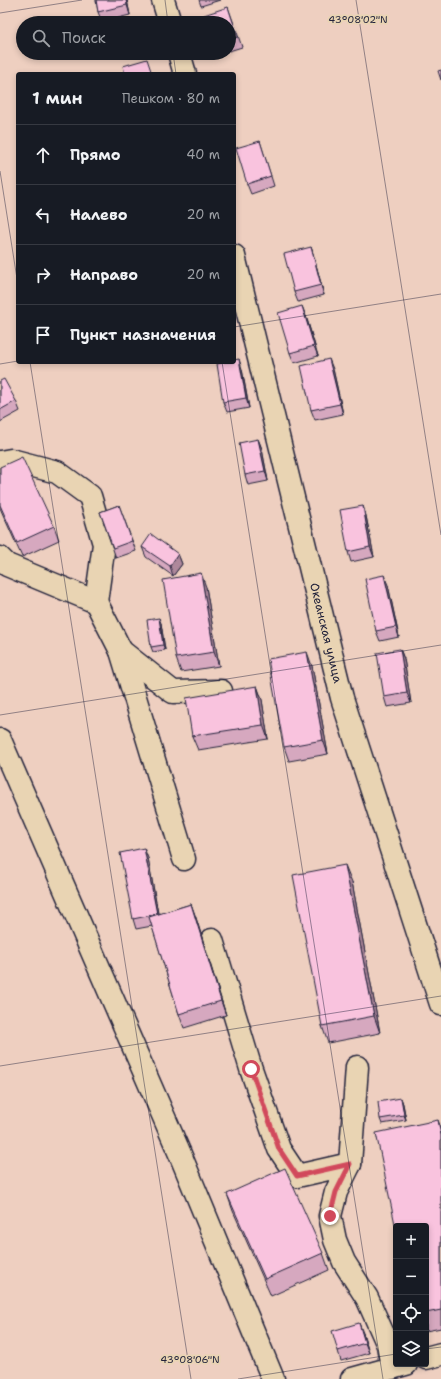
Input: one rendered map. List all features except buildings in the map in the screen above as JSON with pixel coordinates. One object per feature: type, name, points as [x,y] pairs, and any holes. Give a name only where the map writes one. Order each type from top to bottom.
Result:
[{"type":"street","points":[[163,0],[168,16]]},
{"type":"street","points":[[180,60],[184,72]]},
{"type":"street","name":"Океанская улица","points":[[236,264],[342,698],[441,1004]]},
{"type":"street","points":[[0,462],[11,460],[57,472],[90,496],[104,544],[96,602],[121,651],[184,859]]},
{"type":"street","points":[[0,558],[7,565],[96,602]]},
{"type":"street","points":[[121,651],[172,692],[221,691]]},
{"type":"street","points":[[0,740],[180,1154],[273,1379]]},
{"type":"street","points":[[212,940],[251,1069],[279,1149],[297,1176],[350,1164]]},
{"type":"street","points":[[357,1067],[350,1164],[336,1192],[330,1216],[335,1240],[344,1262],[367,1298],[393,1355]]},
{"type":"street","points":[[429,1357],[441,1354]]},
{"type":"street","points":[[352,1379],[395,1367]]},
{"type":"route","points":[[251,1069],[279,1149],[297,1176],[350,1164],[336,1192],[330,1216]]}]
